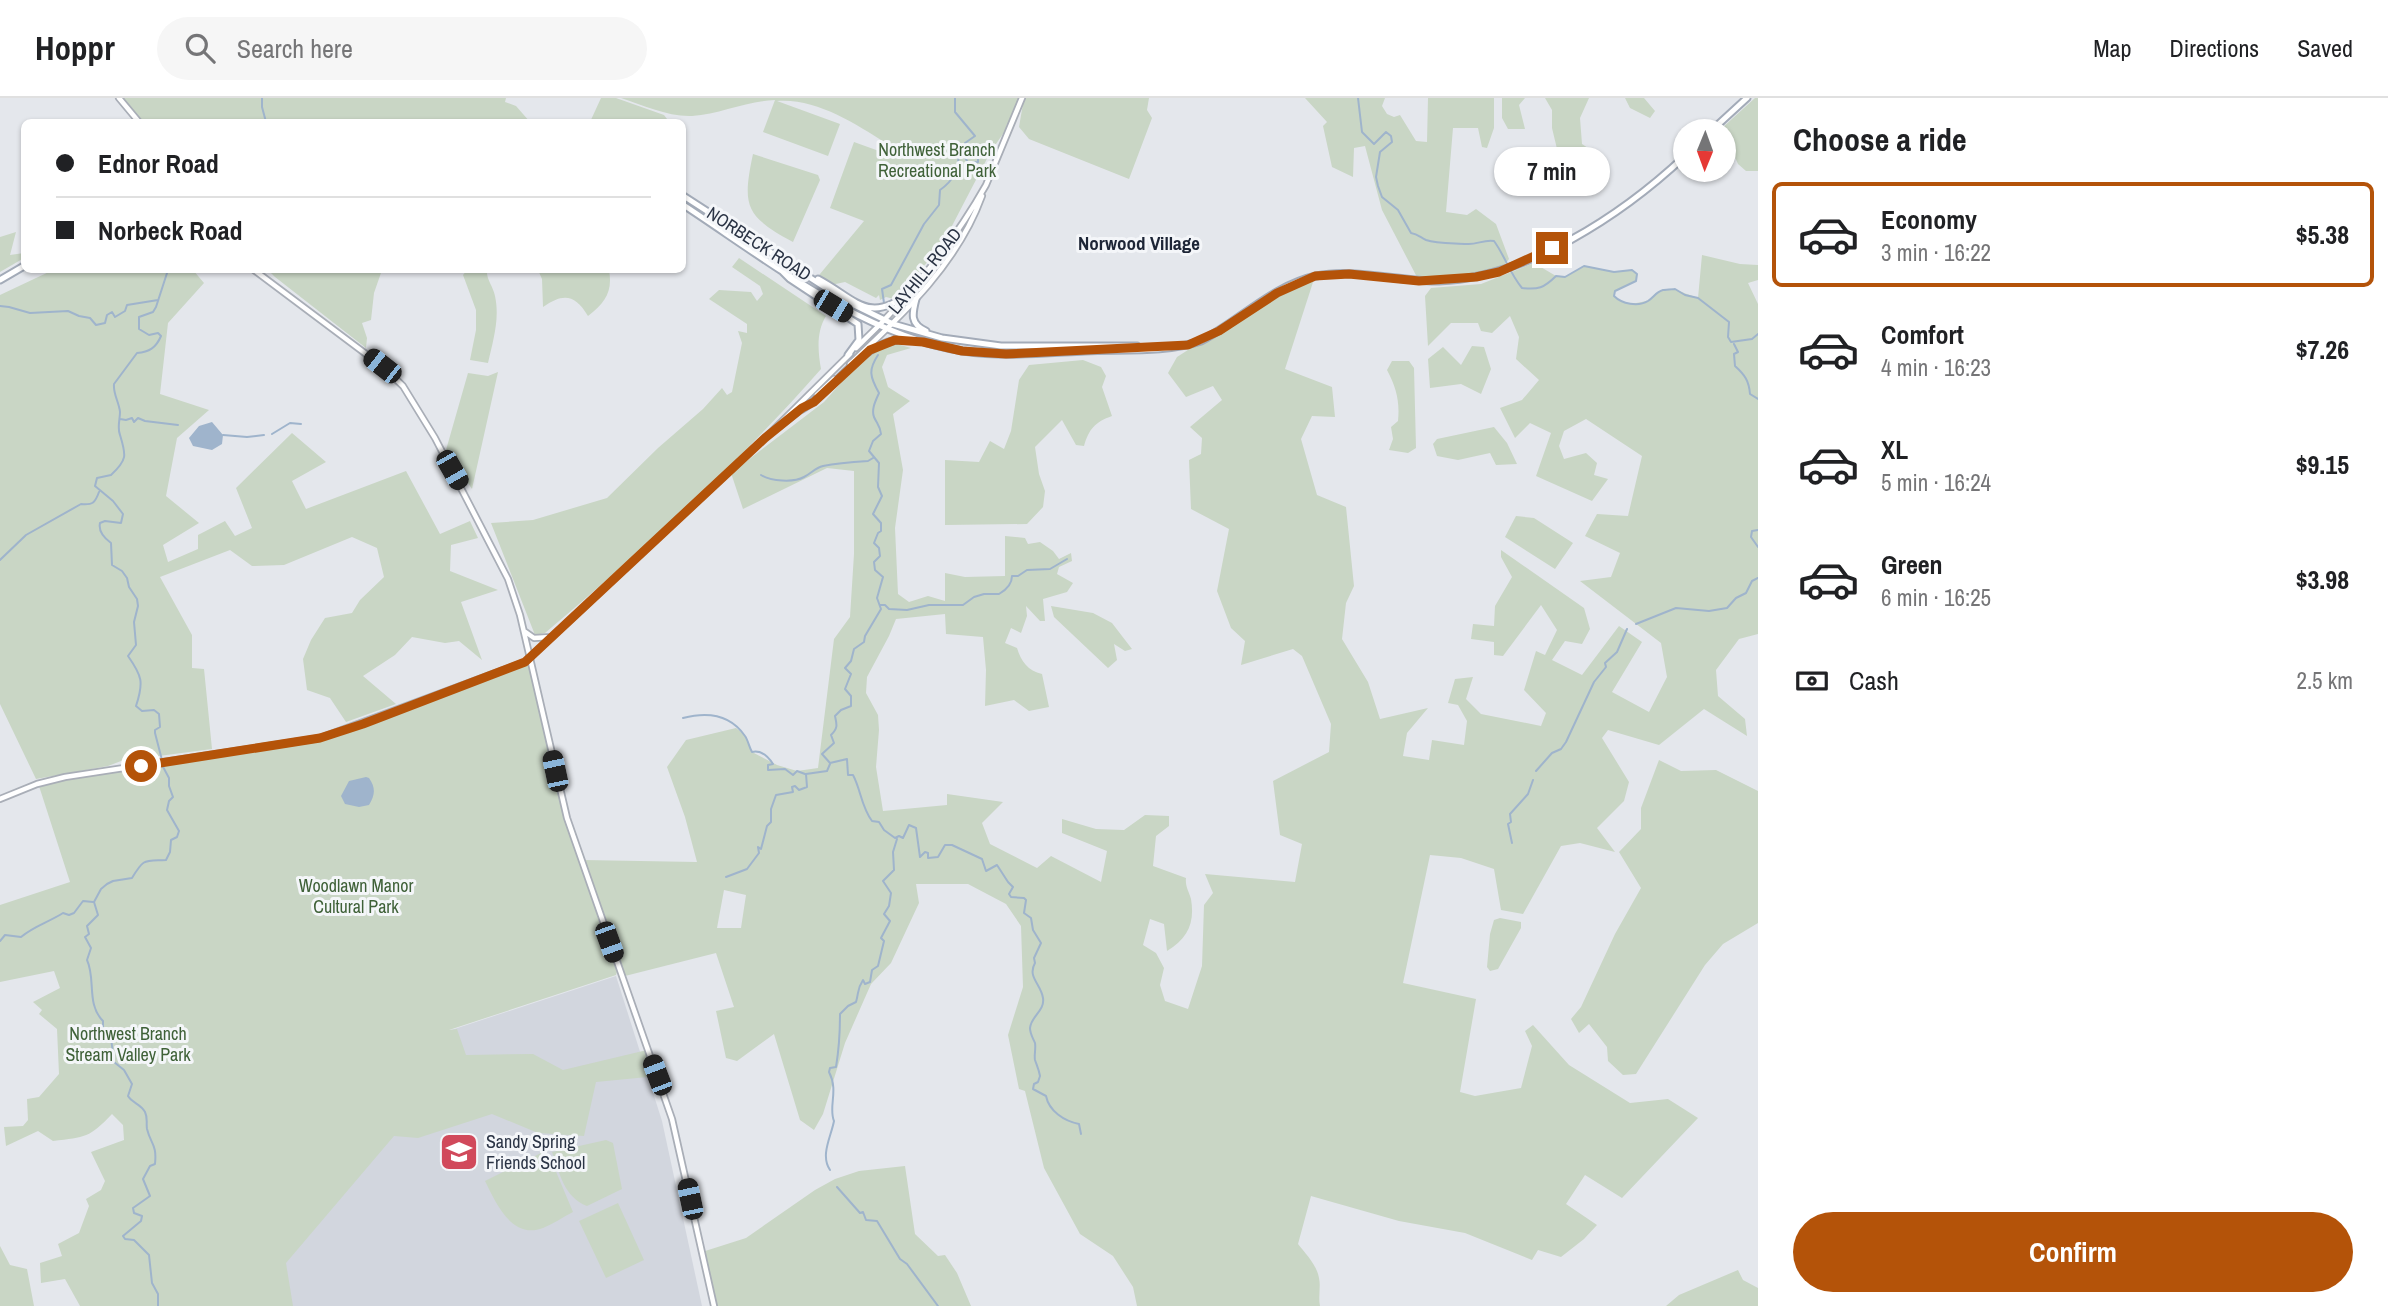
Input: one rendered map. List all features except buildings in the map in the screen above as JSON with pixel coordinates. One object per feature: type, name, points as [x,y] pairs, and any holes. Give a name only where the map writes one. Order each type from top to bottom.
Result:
[{"type":"main road","points":[[118,98],[136,119]]},
{"type":"main road","name":"LAYHILL ROAD","points":[[765,438],[802,408],[886,330],[938,274],[977,210],[1022,98]]},
{"type":"main road","points":[[1724,119],[1747,98]]},
{"type":"main road","name":"NORBECK ROAD","points":[[686,207],[779,267],[878,326],[923,342],[962,351],[1006,354],[1161,348],[1201,341],[1277,293],[1315,276],[1349,274],[1441,281],[1499,272],[1553,247],[1615,213],[1673,167]]},
{"type":"main road","name":"LAYHILL ROAD","points":[[0,799],[47,781],[336,734],[525,662],[765,438],[884,321],[950,244],[986,185]]},
{"type":"main road","name":"NORBECK ROAD","points":[[686,198],[846,301],[892,324],[942,338],[1001,346],[1123,345],[1161,348]]},
{"type":"main road","points":[[779,267],[790,279],[858,324],[859,340],[848,355]]},
{"type":"main road","points":[[0,280],[21,269]]},
{"type":"main road","points":[[260,273],[296,304],[382,366],[403,386],[435,438],[508,579],[531,657],[567,818],[672,1119],[714,1306]]},
{"type":"main road","points":[[803,273],[870,308],[881,309],[893,305],[911,292]]},
{"type":"main road","points":[[916,299],[912,314],[915,325],[942,338]]},
{"type":"main road","points":[[802,408],[814,402],[870,350],[895,340],[923,342]]},
{"type":"main road","points":[[524,631],[537,639],[555,635]]},
{"type":"shaded area","name":"Sandy Spring Friends School","points":[[616,976],[662,1121],[702,1306],[198,1306],[229,1103]]},
{"type":"green space","points":[[119,98],[506,98],[505,102],[516,106],[527,119],[136,119]]},
{"type":"green space","points":[[601,98],[616,98],[664,115],[667,119],[591,119]]},
{"type":"green space","name":"Northwest Branch Recreational Park","points":[[621,98],[1019,98],[1011,124],[1007,124],[991,151],[941,247],[894,299],[886,297],[880,300],[879,295],[876,298],[845,282],[831,285],[815,280],[864,221],[830,208],[854,142],[890,155],[886,143],[834,113],[806,103],[777,101],[840,124],[828,156],[763,132],[775,100],[713,113],[683,116],[665,113]]},
{"type":"green space","points":[[1024,98],[1149,98],[1147,110],[1152,118],[1129,179],[1029,139],[1019,127]]},
{"type":"green space","points":[[1305,98],[1385,98],[1382,106],[1387,114],[1394,117],[1400,115],[1416,141],[1427,142],[1428,98],[1494,98],[1494,128],[1487,148],[1482,147],[1478,128],[1453,128],[1446,212],[1467,215],[1476,209],[1496,224],[1509,259],[1499,272],[1419,281],[1382,210],[1365,146],[1354,148],[1353,177],[1332,167],[1323,126],[1327,122]]},
{"type":"green space","points":[[1502,98],[1525,98],[1519,105],[1525,129],[1508,129],[1502,118]]},
{"type":"green space","points":[[1545,98],[1589,98],[1580,118],[1582,144],[1597,154],[1582,172],[1558,153],[1552,128],[1552,110]]},
{"type":"green space","points":[[1625,98],[1644,98],[1655,111],[1650,118],[1630,108]]},
{"type":"green space","points":[[1758,98],[1758,171],[1746,171],[1738,164],[1736,119],[1732,119]]},
{"type":"green space","points":[[753,154],[818,175],[820,180],[793,242],[765,225],[751,208],[748,186]]},
{"type":"green space","points":[[16,232],[10,255],[21,253],[21,260],[0,272],[0,237]]},
{"type":"green space","points":[[1702,255],[1740,264],[1758,265],[1758,280],[1748,283],[1758,304],[1758,634],[1739,639],[1716,670],[1718,696],[1745,719],[1747,736],[1704,709],[1659,745],[1608,730],[1602,738],[1629,782],[1624,801],[1597,828],[1615,852],[1580,843],[1561,846],[1523,914],[1501,910],[1494,869],[1461,858],[1430,855],[1403,983],[1476,999],[1460,1092],[1475,1096],[1521,1088],[1532,1046],[1525,1031],[1533,1025],[1569,1065],[1630,1103],[1668,1099],[1698,1118],[1622,1198],[1585,1175],[1566,1204],[1597,1225],[1561,1257],[1538,1250],[1532,1260],[1465,1233],[1399,1221],[1311,1196],[1298,1244],[1318,1273],[1320,1306],[1137,1306],[1133,1287],[1113,1256],[1080,1234],[1044,1168],[1025,1091],[1019,1089],[1008,1035],[1023,987],[1021,926],[1006,904],[968,884],[916,884],[919,903],[891,963],[871,984],[845,1043],[823,1114],[814,1130],[800,1120],[774,1034],[737,1061],[726,1058],[716,1011],[734,1007],[716,953],[621,977],[583,860],[697,862],[685,817],[667,767],[686,740],[736,728],[745,735],[752,752],[777,765],[797,771],[818,768],[834,639],[850,617],[854,554],[854,471],[827,468],[743,509],[731,473],[824,402],[855,367],[884,346],[897,344],[911,348],[887,355],[882,367],[888,387],[910,401],[893,414],[903,470],[895,528],[898,594],[909,602],[928,596],[945,601],[945,573],[965,577],[1005,576],[1005,536],[1025,538],[1028,544],[1040,542],[1059,559],[1071,553],[1072,561],[1059,567],[1057,574],[1073,583],[1067,592],[1043,599],[1045,621],[1040,621],[1026,606],[1027,616],[1021,633],[1011,628],[1005,643],[1017,648],[1026,665],[1042,674],[1049,707],[1029,711],[1014,700],[985,706],[983,637],[946,634],[945,614],[896,619],[867,677],[866,693],[878,715],[876,767],[883,811],[947,805],[947,794],[1003,802],[982,823],[990,844],[1037,868],[1051,856],[1101,882],[1107,851],[1062,833],[1062,819],[1096,829],[1124,830],[1145,815],[1169,816],[1169,826],[1156,836],[1153,866],[1186,878],[1192,908],[1191,923],[1180,941],[1167,951],[1164,924],[1150,919],[1143,945],[1156,953],[1164,968],[1160,985],[1165,1001],[1188,1009],[1202,966],[1204,905],[1213,893],[1205,874],[1295,882],[1302,844],[1280,835],[1273,781],[1329,752],[1331,724],[1302,656],[1293,649],[1241,665],[1245,641],[1231,628],[1217,591],[1229,529],[1191,509],[1189,460],[1201,454],[1202,438],[1190,427],[1222,400],[1213,386],[1186,397],[1168,373],[1177,357],[1258,305],[1296,283],[1315,276],[1285,369],[1332,387],[1335,417],[1312,416],[1301,439],[1317,495],[1346,507],[1354,586],[1346,603],[1342,639],[1368,682],[1380,719],[1428,708],[1407,733],[1403,756],[1429,760],[1432,740],[1464,745],[1467,721],[1458,705],[1448,703],[1455,679],[1473,677],[1466,699],[1481,714],[1541,726],[1546,713],[1524,690],[1536,651],[1545,655],[1557,630],[1541,605],[1503,656],[1494,655],[1494,642],[1471,639],[1473,624],[1494,626],[1495,606],[1512,577],[1501,557],[1501,550],[1584,608],[1590,629],[1582,644],[1565,641],[1552,660],[1582,675],[1619,626],[1642,642],[1612,692],[1649,712],[1667,677],[1661,643],[1580,581],[1611,577],[1620,553],[1585,536],[1597,514],[1628,516],[1642,456],[1586,419],[1564,431],[1559,446],[1564,459],[1586,453],[1597,463],[1594,475],[1608,479],[1592,501],[1536,476],[1551,433],[1530,423],[1515,438],[1500,408],[1522,400],[1539,380],[1516,359],[1519,337],[1510,316],[1492,333],[1481,331],[1478,323],[1451,323],[1428,346],[1425,296],[1431,288],[1481,284],[1534,263],[1556,276],[1565,277],[1584,266],[1614,272],[1632,270],[1637,274],[1636,281],[1615,291],[1614,296],[1626,303],[1649,300],[1667,289],[1698,298]],"holes":[[[724,890],[746,895],[741,928],[717,928]]]},
{"type":"green space","points":[[739,258],[826,316],[819,335],[821,369],[756,439],[688,506],[545,633],[535,635],[491,523],[533,520],[607,498],[722,388],[727,395],[732,392],[742,343],[738,331],[747,333],[747,324],[709,299],[719,290],[751,292],[757,301],[763,294],[760,286],[732,267]]},
{"type":"green space","points":[[47,273],[196,273],[204,283],[168,323],[160,394],[209,410],[177,438],[166,496],[199,523],[163,545],[168,562],[198,549],[198,535],[225,521],[235,536],[252,528],[236,488],[292,433],[326,462],[292,481],[306,509],[406,471],[440,534],[470,521],[478,538],[451,545],[450,571],[498,590],[461,602],[482,660],[459,641],[445,643],[412,637],[395,655],[363,676],[396,704],[346,722],[330,698],[307,690],[303,659],[325,618],[352,613],[360,600],[384,577],[377,548],[352,537],[284,565],[252,566],[230,550],[160,577],[192,635],[192,668],[204,669],[212,749],[121,761],[108,766],[36,779],[0,704],[0,295]]},
{"type":"green space","points":[[271,273],[381,273],[374,293],[371,320],[362,323],[367,338],[366,348]]},
{"type":"green space","points":[[488,273],[495,296],[496,322],[488,363],[470,360],[476,330],[476,310],[463,275]]},
{"type":"green space","points":[[539,273],[609,273],[610,285],[603,302],[588,316],[578,303],[568,298],[557,299],[543,307]]},
{"type":"green space","points":[[1472,346],[1484,347],[1491,369],[1481,394],[1461,384],[1430,388],[1428,359],[1443,347],[1461,365]]},
{"type":"green space","points":[[1083,360],[1101,367],[1106,376],[1102,387],[1112,416],[1094,427],[1084,446],[1076,445],[1062,420],[1035,447],[1045,491],[1043,507],[1027,524],[945,525],[945,460],[979,462],[990,441],[1004,449],[1011,431],[1019,380],[1029,365]]},
{"type":"green space","points":[[1392,361],[1409,361],[1414,368],[1416,448],[1408,453],[1389,450],[1393,439],[1391,427],[1398,421],[1397,394],[1387,370]]},
{"type":"green space","points":[[498,372],[472,489],[446,450],[468,373],[488,376]]},
{"type":"green space","points":[[1494,427],[1507,443],[1517,464],[1496,465],[1490,453],[1458,460],[1437,456],[1433,444],[1437,439]]},
{"type":"green space","points":[[1516,516],[1534,518],[1573,543],[1555,569],[1505,537]]},
{"type":"green space","points":[[1051,606],[1093,613],[1112,623],[1132,649],[1125,651],[1114,644],[1117,660],[1108,668],[1054,617]]},
{"type":"green space","points":[[531,657],[559,789],[617,972],[616,975],[449,1030],[457,1029],[466,1055],[533,1054],[563,1070],[647,1050],[658,1076],[596,1082],[584,1136],[538,1133],[492,1114],[418,1138],[394,1136],[286,1263],[293,1306],[80,1306],[65,1279],[41,1283],[40,1263],[62,1256],[58,1244],[79,1233],[89,1206],[86,1199],[101,1190],[105,1181],[91,1152],[124,1140],[123,1125],[112,1114],[98,1128],[80,1137],[53,1141],[38,1131],[6,1146],[4,1127],[23,1126],[28,1120],[27,1099],[39,1097],[59,1074],[57,1029],[39,1014],[42,1010],[33,1002],[60,988],[54,971],[0,982],[0,905],[70,882],[39,786],[75,775],[320,738]]},
{"type":"green space","points":[[1659,760],[1681,771],[1716,770],[1758,791],[1758,923],[1723,944],[1705,965],[1636,1074],[1623,1075],[1608,1061],[1607,1047],[1589,1024],[1579,1033],[1571,1019],[1581,1007],[1615,934],[1641,888],[1619,852],[1641,829],[1641,808]]},
{"type":"green space","points":[[1500,918],[1521,922],[1521,928],[1498,969],[1490,971],[1487,967],[1490,934],[1494,920]]},
{"type":"green space","points":[[606,1140],[613,1143],[622,1189],[587,1206],[568,1191],[552,1152]]},
{"type":"green space","points":[[541,1153],[549,1155],[573,1212],[543,1228],[522,1229],[506,1217],[485,1181]]},
{"type":"green space","points":[[905,1166],[915,1234],[938,1256],[945,1255],[957,1273],[971,1306],[714,1306],[702,1252],[746,1238],[835,1179],[859,1171]]},
{"type":"green space","points":[[618,1203],[644,1260],[606,1278],[579,1221]]},
{"type":"green space","points":[[0,1246],[10,1265],[27,1269],[34,1306],[0,1306]]},
{"type":"green space","points":[[1738,1270],[1743,1280],[1758,1288],[1758,1306],[1666,1306],[1679,1295]]},
{"type":"water","points":[[212,422],[223,435],[222,444],[212,450],[193,446],[189,438],[199,426]]},
{"type":"water","points":[[366,777],[374,788],[369,805],[359,807],[345,804],[341,796],[349,781]]},
{"type":"waterway","points":[[262,98],[265,119]]},
{"type":"waterway","points":[[884,303],[882,289],[891,285],[924,224],[939,205],[940,190],[954,175],[959,155],[965,157],[968,163],[978,162],[978,155],[966,148],[965,143],[975,136],[955,112],[955,98]]},
{"type":"waterway","points":[[1358,98],[1362,132],[1374,144],[1386,132],[1391,136],[1392,142],[1380,152],[1376,177],[1382,197],[1398,210],[1411,233],[1441,243],[1494,241],[1522,288],[1540,287],[1556,276],[1565,277],[1584,266],[1614,272],[1632,270],[1637,274],[1636,281],[1615,291],[1614,296],[1621,301],[1640,304],[1663,290],[1675,289],[1698,298],[1729,322],[1728,337],[1731,342],[1752,339],[1758,334]]},
{"type":"waterway","points":[[162,760],[155,733],[160,727],[159,714],[154,710],[142,711],[136,706],[140,680],[128,656],[136,645],[134,622],[137,599],[122,571],[112,565],[111,543],[100,529],[100,523],[105,521],[121,523],[123,514],[113,501],[95,486],[97,478],[111,475],[123,461],[120,412],[114,384],[137,353],[152,349],[161,336],[158,333],[149,335],[139,329],[139,317],[153,312],[167,273]]},
{"type":"waterway","points":[[0,306],[30,313],[68,311],[90,318],[96,325],[105,323],[107,315],[112,312],[115,317],[125,311],[127,305],[158,300]]},
{"type":"waterway","points":[[1734,344],[1738,352],[1734,354],[1735,366],[1746,378],[1750,394],[1758,399]]},
{"type":"waterway","points":[[878,355],[871,374],[879,393],[873,414],[881,434],[873,441],[869,451],[879,463],[878,487],[882,496],[873,514],[881,523],[881,531],[874,543],[879,548],[880,556],[874,562],[875,570],[883,577],[877,598],[881,609],[864,642],[854,649],[851,661],[845,668],[851,674],[845,689],[851,696],[851,706],[835,716],[836,726],[831,735],[834,743],[822,754],[830,763],[847,759],[848,775],[853,775],[872,821],[879,822],[884,830],[895,838],[903,838],[909,825],[916,828],[920,857],[925,852],[928,853],[928,858],[938,857],[945,845],[952,845],[982,859],[986,871],[997,865],[1013,887],[1009,894],[1011,897],[1026,900],[1024,913],[1031,918],[1033,930],[1041,943],[1033,968],[1033,977],[1043,998],[1030,1028],[1040,1076],[1033,1089],[1046,1096],[1050,1106],[1058,1114],[1079,1124],[1081,1134]]},
{"type":"waterway","points":[[120,419],[132,418],[134,422],[138,418],[178,425]]},
{"type":"waterway","points":[[272,434],[290,423],[301,424]]},
{"type":"waterway","points":[[223,435],[264,435]]},
{"type":"waterway","points":[[761,475],[788,481],[804,477],[823,466],[868,461],[873,458]]},
{"type":"waterway","points":[[0,560],[26,535],[81,504],[93,502],[99,492]]},
{"type":"waterway","points":[[1758,530],[1752,531],[1751,537],[1758,547]]},
{"type":"waterway","points":[[880,605],[889,609],[907,610],[929,605],[963,605],[974,597],[999,594],[1008,587],[1012,576],[1018,576],[1027,570],[1050,569],[1067,559]]},
{"type":"waterway","points":[[1636,624],[1676,608],[1709,611],[1727,608],[1736,598],[1746,593],[1752,581],[1758,578]]},
{"type":"waterway","points":[[1536,771],[1566,742],[1594,682],[1606,667],[1605,663],[1617,652],[1627,629]]},
{"type":"waterway","points":[[683,718],[709,715],[725,719],[739,729],[752,752],[769,758],[773,764],[768,765],[768,770],[785,769],[793,775],[797,771],[805,774]]},
{"type":"waterway","points":[[726,877],[747,869],[759,853],[758,847],[761,849],[767,826],[771,822],[771,809],[776,795],[793,792],[792,787],[795,786],[799,790],[807,787],[806,774],[827,771],[830,764]]},
{"type":"waterway","points":[[158,1306],[149,1255],[134,1240],[125,1239],[123,1236],[141,1221],[142,1216],[134,1213],[133,1208],[150,1196],[143,1179],[150,1166],[155,1164],[154,1148],[147,1129],[145,1112],[128,1096],[132,1084],[124,1070],[114,1062],[111,1038],[103,1030],[103,1021],[95,1007],[87,960],[91,948],[85,937],[89,934],[87,926],[98,915],[94,902],[101,889],[113,881],[132,878],[145,862],[166,860],[171,840],[177,837],[179,831],[167,810],[173,797],[169,778],[162,765]]},
{"type":"waterway","points":[[1512,843],[1508,824],[1511,822],[1510,814],[1528,794],[1533,780]]},
{"type":"waterway","points":[[830,1170],[826,1152],[834,1121],[833,1086],[829,1072],[830,1068],[836,1067],[840,1014],[856,1002],[863,980],[865,984],[870,982],[872,970],[878,966],[884,941],[881,938],[890,921],[884,914],[889,906],[891,893],[883,881],[894,870],[893,852],[897,839]]},
{"type":"waterway","points":[[0,941],[5,935],[21,937],[63,913],[74,913],[83,901],[93,902]]},
{"type":"waterway","points":[[837,1187],[860,1213],[863,1212],[866,1220],[877,1221],[900,1259],[907,1264],[938,1306]]},
{"type":"place","name":"Sandy Spring Friends School","points":[[459,1152]]},
{"type":"district","name":"Norwood Village","points":[[1139,243]]},
{"type":"route","points":[[141,766],[336,734],[525,662],[765,438],[802,408],[814,402],[870,350],[884,342],[923,342],[984,354],[1188,345],[1219,331],[1277,293],[1315,276],[1349,274],[1419,281],[1476,277],[1520,264],[1552,248]]},
{"type":"park label","name":"Woodlawn Manor Cultural Park","points":[[356,896]]},
{"type":"park label","name":"Northwest Branch Stream Valley Park","points":[[128,1044]]}]
